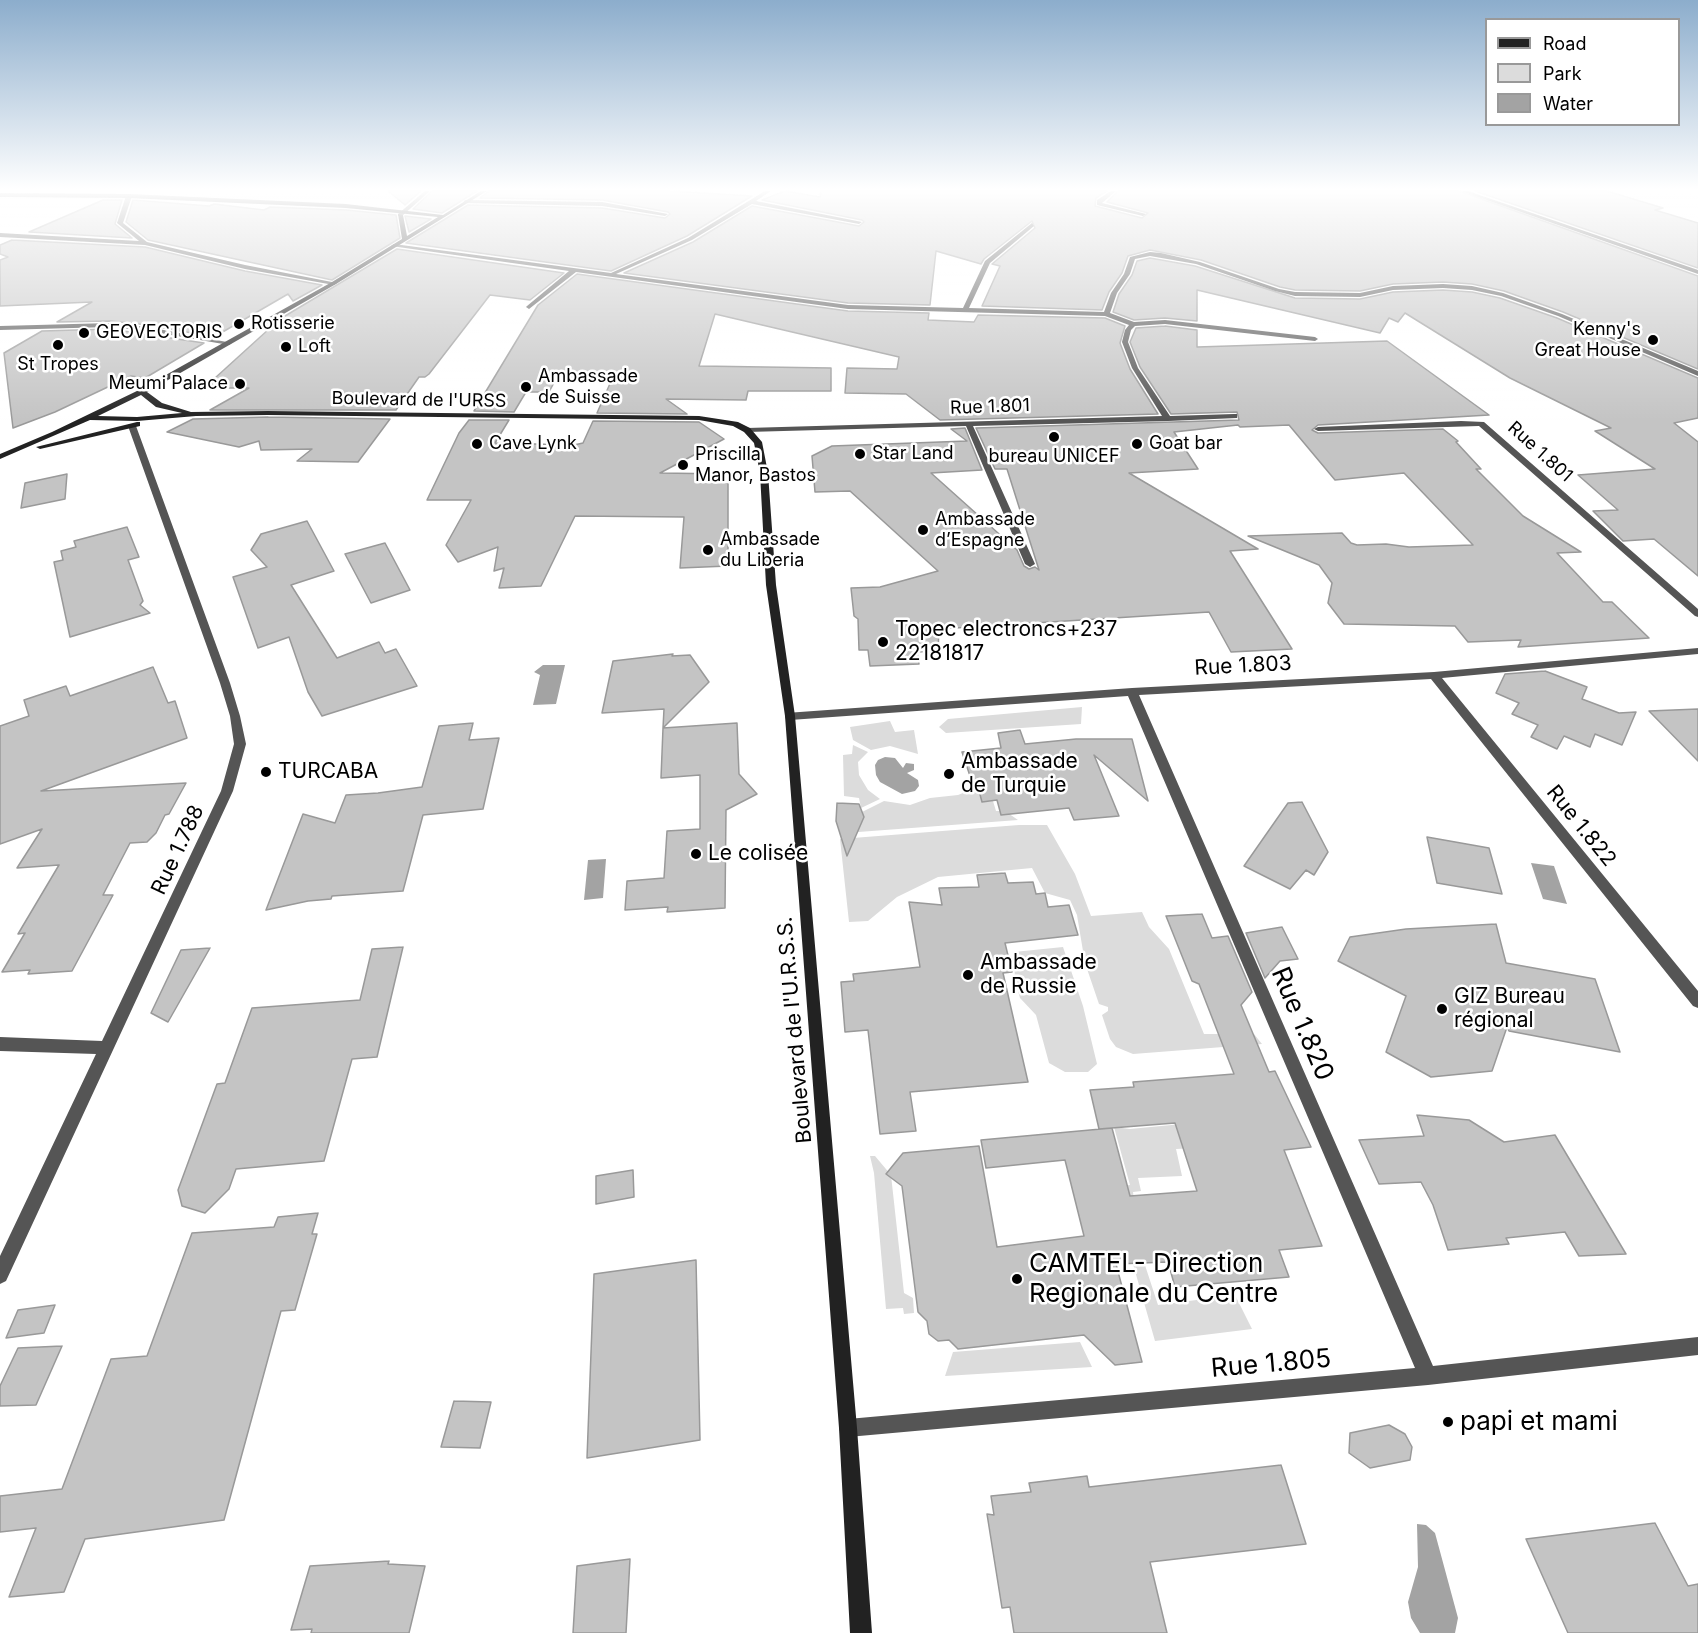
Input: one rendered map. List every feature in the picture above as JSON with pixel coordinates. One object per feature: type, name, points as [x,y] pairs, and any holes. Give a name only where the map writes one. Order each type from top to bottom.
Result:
[{"type":"street","points":[[246,267],[334,283]]},
{"type":"street","points":[[4,456],[142,392],[360,267]]},
{"type":"street","points":[[562,267],[848,307],[1106,314],[1133,324],[1165,322],[1315,339]]},
{"type":"street","points":[[613,274],[628,267]]},
{"type":"street","points":[[965,311],[985,267]]},
{"type":"street","points":[[1106,314],[1114,292],[1129,267]]},
{"type":"street","points":[[1210,267],[1295,294],[1360,295],[1408,287],[1472,288],[1512,298],[1560,315],[1698,374]]},
{"type":"street","points":[[529,307],[576,269]]},
{"type":"street","points":[[1133,324],[1128,330],[1125,342],[1135,368],[1168,419]]},
{"type":"street","points":[[0,328],[110,325],[229,343]]},
{"type":"street","points":[[142,392],[159,405],[196,414]]},
{"type":"street","points":[[92,417],[160,418],[196,414]]},
{"type":"street","name":"Boulevard de l'URSS","points":[[196,414],[699,418],[723,420],[747,430]]},
{"type":"street","name":"Rue 1.801","points":[[747,430],[1234,416]]},
{"type":"street","points":[[4,456],[160,418]]},
{"type":"street","points":[[969,424],[1030,564]]},
{"type":"street","name":"Rue 1.801","points":[[1318,429],[1481,424],[1698,615]]},
{"type":"street","name":"Rue 1.788","points":[[0,1275],[227,791],[240,744],[235,716],[225,683],[132,426]]},
{"type":"street","name":"Boulevard de l'U.R.S.S.","points":[[747,430],[758,442],[764,473],[771,585],[790,716],[848,1428],[861,1633]]},
{"type":"street","name":"Rue 1.803","points":[[790,716],[1132,692],[1434,675],[1698,651]]},
{"type":"street","name":"Rue 1.822","points":[[1434,675],[1698,1002]]},
{"type":"street","name":"Rue 1.820","points":[[1132,692],[1428,1376]]},
{"type":"street","points":[[0,1044],[106,1048]]},
{"type":"street","name":"Rue 1.805","points":[[848,1428],[1428,1376],[1698,1346]]},
{"type":"green space","points":[[1082,707],[1081,724],[946,733],[939,727],[948,719]]},
{"type":"green space","points":[[890,721],[895,732],[914,730],[918,754],[890,746],[871,750],[853,740],[850,727]]},
{"type":"green space","points":[[853,745],[868,752],[858,762],[859,775],[868,790],[880,799],[861,808],[859,798],[844,796],[843,755],[852,754]]},
{"type":"green space","points":[[973,789],[982,795],[985,802],[993,801],[996,811],[1005,811],[1018,820],[845,833],[861,818],[862,812],[884,801],[910,805],[930,798],[958,795]]},
{"type":"green space","points":[[1019,825],[1047,825],[1075,874],[1091,916],[1142,912],[1149,927],[1169,949],[1204,1034],[1254,1034],[1262,1044],[1133,1054],[1116,1047],[1110,1039],[1102,1015],[1108,1011],[1108,1007],[1099,1004],[1085,963],[1077,915],[1070,900],[1045,893],[1032,868],[938,877],[897,897],[868,921],[849,922],[840,839]]},
{"type":"green space","points":[[1063,947],[1083,1006],[1097,1064],[1088,1072],[1065,1072],[1049,1063],[1036,1015],[1020,998],[1015,981],[1014,952]]},
{"type":"green space","points":[[1203,1122],[1215,1147],[1176,1149],[1182,1176],[1138,1178],[1141,1191],[1133,1192],[1142,1256],[1158,1305],[1235,1295],[1252,1329],[1155,1341],[1111,1187],[1130,1185],[1114,1127],[1130,1129]]},
{"type":"green space","points":[[870,1156],[875,1156],[891,1175],[904,1293],[913,1298],[914,1313],[904,1314],[903,1308],[886,1309],[874,1173]]},
{"type":"green space","points":[[1080,1342],[1092,1367],[945,1376],[953,1352]]},
{"type":"water","points":[[543,665],[565,665],[556,704],[533,705],[540,675],[534,672]]},
{"type":"water","points":[[885,757],[895,758],[903,768],[906,763],[914,764],[914,770],[907,773],[918,780],[919,786],[915,791],[902,794],[880,782],[876,775],[875,765],[878,760]]},
{"type":"water","points":[[606,859],[603,898],[584,900],[588,860]]},
{"type":"water","points":[[1531,863],[1554,866],[1567,904],[1543,899]]},
{"type":"water","points":[[1417,1524],[1426,1525],[1435,1533],[1458,1618],[1455,1633],[1420,1633],[1411,1618],[1408,1602],[1418,1567]]},
{"type":"building","points":[[0,267],[229,267],[322,285],[293,301],[288,294],[214,337],[148,325],[110,321],[57,322],[92,302],[0,306]]},
{"type":"building","points":[[273,267],[353,267],[332,280]]},
{"type":"building","points":[[367,267],[524,267],[564,273],[530,300],[490,295],[429,374],[419,377],[396,410],[210,410],[249,388],[204,388],[280,319]]},
{"type":"building","points":[[583,267],[619,267],[611,271]]},
{"type":"building","points":[[637,267],[934,267],[930,305],[848,303],[624,273]]},
{"type":"building","points":[[999,267],[1124,267],[1109,292],[1102,310],[982,306]]},
{"type":"building","points":[[1135,267],[1199,267],[1295,298],[1360,299],[1393,292],[1443,290],[1472,292],[1500,298],[1557,318],[1698,378],[1698,418],[1674,423],[1698,442],[1698,576],[1654,539],[1623,541],[1593,511],[1618,510],[1578,475],[1655,469],[1595,431],[1611,428],[1510,378],[1405,313],[1398,322],[1389,318],[1380,333],[1197,290],[1197,321],[1165,318],[1134,320],[1113,312],[1119,294]]},
{"type":"building","points":[[1222,267],[1673,267],[1698,276],[1698,369],[1563,312],[1504,291],[1472,284],[1443,282],[1393,284],[1360,291],[1295,290]]},
{"type":"building","points":[[577,274],[848,311],[929,313],[928,320],[974,322],[978,315],[1105,318],[1125,326],[1120,343],[1130,369],[1158,414],[940,420],[906,394],[845,393],[847,368],[897,369],[899,357],[715,314],[699,366],[831,368],[831,391],[748,391],[746,400],[666,399],[687,414],[597,413],[612,379],[556,379],[549,392],[526,392],[514,412],[474,411],[538,305]]},
{"type":"building","points":[[1165,326],[1197,330],[1197,347],[1387,341],[1489,415],[1318,425],[1312,430],[1318,433],[1443,429],[1458,441],[1456,442],[1481,469],[1476,469],[1523,516],[1581,552],[1557,553],[1603,602],[1612,602],[1649,638],[1518,647],[1521,640],[1468,642],[1455,626],[1344,624],[1328,603],[1332,583],[1319,565],[1248,536],[1342,533],[1351,543],[1357,545],[1386,544],[1409,547],[1473,545],[1404,473],[1335,480],[1289,425],[1240,427],[1238,425],[1174,432],[1198,469],[1129,473],[1258,549],[1230,551],[1292,649],[1231,652],[1209,612],[939,629],[938,651],[917,652],[919,664],[870,666],[868,650],[859,650],[858,619],[854,616],[851,588],[880,587],[938,571],[850,491],[815,492],[812,456],[832,446],[967,441],[951,429],[965,428],[982,470],[931,473],[1017,550],[1024,566],[1029,569],[1035,567],[1039,570],[1007,469],[995,469],[976,428],[1239,420],[1237,412],[1171,414],[1140,367],[1130,342],[1136,328]]},
{"type":"building","points":[[110,329],[204,343],[145,378],[131,376],[55,412],[13,428],[4,353],[42,331]]},
{"type":"building","points":[[268,417],[390,419],[358,462],[297,461],[312,449],[261,450],[259,441],[239,447],[167,432],[193,419]]},
{"type":"building","points":[[469,420],[509,420],[495,443],[574,445],[583,443],[593,421],[699,422],[724,439],[660,473],[728,474],[728,566],[680,568],[684,517],[575,516],[541,586],[499,588],[504,568],[494,571],[498,547],[458,562],[446,545],[471,500],[427,500],[459,433]]},
{"type":"building","points":[[67,474],[65,499],[21,508],[25,483]]},
{"type":"building","points":[[307,521],[334,571],[291,585],[337,658],[379,642],[385,653],[396,649],[417,686],[322,716],[308,692],[289,637],[258,648],[233,577],[267,567],[251,550],[261,534]]},
{"type":"building","points":[[127,527],[139,557],[128,560],[143,601],[140,605],[150,613],[70,637],[54,562],[63,560],[61,551],[76,547],[74,541]]},
{"type":"building","points":[[385,543],[410,590],[371,603],[345,554]]},
{"type":"building","points":[[673,654],[672,656],[690,655],[709,682],[663,728],[664,709],[602,713],[613,661]]},
{"type":"building","points":[[153,667],[168,703],[175,701],[187,738],[41,791],[186,783],[156,833],[147,842],[130,843],[103,895],[113,895],[72,971],[28,974],[30,970],[2,972],[25,933],[18,934],[59,865],[17,868],[42,829],[0,844],[0,726],[29,716],[24,700],[66,686],[70,696]]},
{"type":"building","points":[[1545,671],[1587,687],[1582,699],[1619,713],[1636,712],[1622,745],[1595,734],[1590,747],[1564,736],[1557,749],[1531,737],[1538,725],[1512,714],[1519,703],[1496,693],[1505,674]]},
{"type":"building","points":[[1698,709],[1698,761],[1649,711]]},
{"type":"building","points":[[473,723],[469,740],[499,738],[483,809],[423,815],[403,891],[332,896],[331,899],[308,901],[266,910],[303,814],[335,823],[346,795],[422,787],[439,726]]},
{"type":"building","points":[[737,723],[739,774],[757,794],[726,810],[725,908],[667,912],[668,907],[625,910],[627,881],[664,878],[667,831],[700,829],[700,775],[661,778],[663,728]]},
{"type":"building","points":[[1020,730],[1025,744],[1076,739],[1132,739],[1148,801],[1094,755],[1119,816],[1074,820],[1069,808],[1001,815],[997,800],[982,802],[978,787],[974,788],[962,752],[1001,748],[998,733]]},
{"type":"building","points":[[1302,802],[1328,852],[1314,875],[1306,870],[1290,889],[1244,866],[1288,803]]},
{"type":"building","points":[[837,803],[859,804],[864,817],[847,856],[836,821]]},
{"type":"building","points":[[1427,837],[1489,848],[1502,894],[1437,883]]},
{"type":"building","points":[[1005,873],[1008,883],[1033,882],[1036,894],[1045,893],[1048,907],[1069,905],[1078,935],[1005,943],[1012,972],[1003,973],[1028,1082],[910,1092],[916,1131],[880,1134],[868,1030],[845,1032],[841,982],[854,981],[853,974],[920,967],[909,902],[942,905],[939,888],[979,887],[977,875]]},
{"type":"building","points":[[1202,914],[1212,938],[1228,936],[1252,992],[1241,1005],[1269,1072],[1275,1071],[1311,1147],[1284,1150],[1322,1246],[1279,1250],[1289,1277],[1175,1287],[1168,1262],[1116,1264],[1142,1362],[1115,1365],[1084,1335],[958,1349],[949,1340],[938,1341],[929,1334],[927,1321],[918,1312],[902,1186],[886,1174],[903,1153],[979,1146],[997,1247],[1084,1236],[1065,1160],[986,1168],[981,1140],[1112,1128],[1130,1196],[1197,1191],[1175,1123],[1099,1129],[1090,1090],[1134,1087],[1133,1082],[1234,1074],[1199,984],[1192,981],[1166,916]]},
{"type":"building","points":[[1496,924],[1506,963],[1595,979],[1620,1052],[1509,1031],[1507,1027],[1492,1071],[1431,1077],[1386,1052],[1406,996],[1338,961],[1350,937],[1406,929]]},
{"type":"building","points":[[1282,927],[1298,959],[1280,961],[1265,978],[1246,933]]},
{"type":"building","points":[[403,947],[377,1057],[352,1059],[324,1161],[236,1169],[229,1189],[205,1213],[182,1206],[178,1190],[217,1084],[225,1083],[252,1008],[360,1000],[372,949]]},
{"type":"building","points":[[210,948],[168,1022],[151,1013],[181,950]]},
{"type":"building","points":[[1417,1115],[1469,1120],[1504,1142],[1555,1135],[1626,1254],[1579,1256],[1565,1232],[1506,1238],[1509,1244],[1448,1250],[1433,1205],[1421,1182],[1379,1184],[1359,1140],[1424,1136]]},
{"type":"building","points":[[633,1170],[634,1197],[596,1204],[596,1176]]},
{"type":"building","points":[[318,1213],[312,1234],[317,1234],[295,1310],[281,1311],[224,1520],[85,1539],[64,1592],[9,1597],[36,1528],[0,1532],[0,1496],[62,1489],[111,1359],[147,1356],[192,1233],[274,1227],[278,1217]]},
{"type":"building","points":[[696,1260],[700,1440],[587,1458],[594,1274]]},
{"type":"building","points":[[55,1305],[44,1333],[6,1338],[18,1310]]},
{"type":"building","points":[[62,1346],[36,1405],[0,1406],[0,1386],[18,1348]]},
{"type":"building","points":[[454,1401],[491,1402],[480,1448],[441,1447]]},
{"type":"building","points":[[1389,1425],[1405,1434],[1412,1447],[1410,1460],[1370,1468],[1349,1453],[1350,1433]]},
{"type":"building","points":[[1281,1465],[1306,1544],[1150,1562],[1167,1633],[1014,1633],[1010,1607],[1002,1608],[987,1514],[994,1515],[991,1496],[1031,1492],[1029,1483],[1087,1476],[1089,1487]]},
{"type":"building","points":[[1655,1523],[1688,1586],[1698,1584],[1698,1633],[1568,1633],[1526,1539]]},
{"type":"building","points":[[630,1559],[626,1633],[573,1633],[577,1566]]},
{"type":"building","points":[[389,1561],[388,1564],[425,1566],[409,1633],[311,1633],[312,1629],[291,1630],[310,1566]]},
{"type":"place","name":"Rotisserie","points":[[239,324]]},
{"type":"place","name":"GEOVECTORIS","points":[[84,333]]},
{"type":"place","name":"Kenny's Great House","points":[[1653,340]]},
{"type":"place","name":"St Tropes","points":[[58,345]]},
{"type":"place","name":"Loft","points":[[286,347]]},
{"type":"place","name":"Meumi Palace","points":[[240,384]]},
{"type":"place","name":"Ambassade de Suisse","points":[[526,387]]},
{"type":"place","name":"bureau UNICEF","points":[[1054,437]]},
{"type":"place","name":"Cave Lynk","points":[[477,444]]},
{"type":"place","name":"Goat bar","points":[[1137,444]]},
{"type":"place","name":"Star Land","points":[[860,454]]},
{"type":"place","name":"Priscilla Manor, Bastos","points":[[683,465]]},
{"type":"place","name":"Ambassade d’Espagne","points":[[923,530]]},
{"type":"place","name":"Ambassade du Liberia","points":[[708,550]]},
{"type":"place","name":"Topec electroncs+237 22181817","points":[[883,642]]},
{"type":"place","name":"TURCABA","points":[[266,772]]},
{"type":"place","name":"Ambassade de Turquie","points":[[949,774]]},
{"type":"place","name":"Le colisée","points":[[696,854]]},
{"type":"place","name":"Ambassade de Russie","points":[[968,975]]},
{"type":"place","name":"GIZ Bureau régional","points":[[1442,1009]]},
{"type":"place","name":"CAMTEL- Direction Regionale du Centre","points":[[1017,1279]]},
{"type":"place","name":"papi et mami","points":[[1448,1422]]}]
